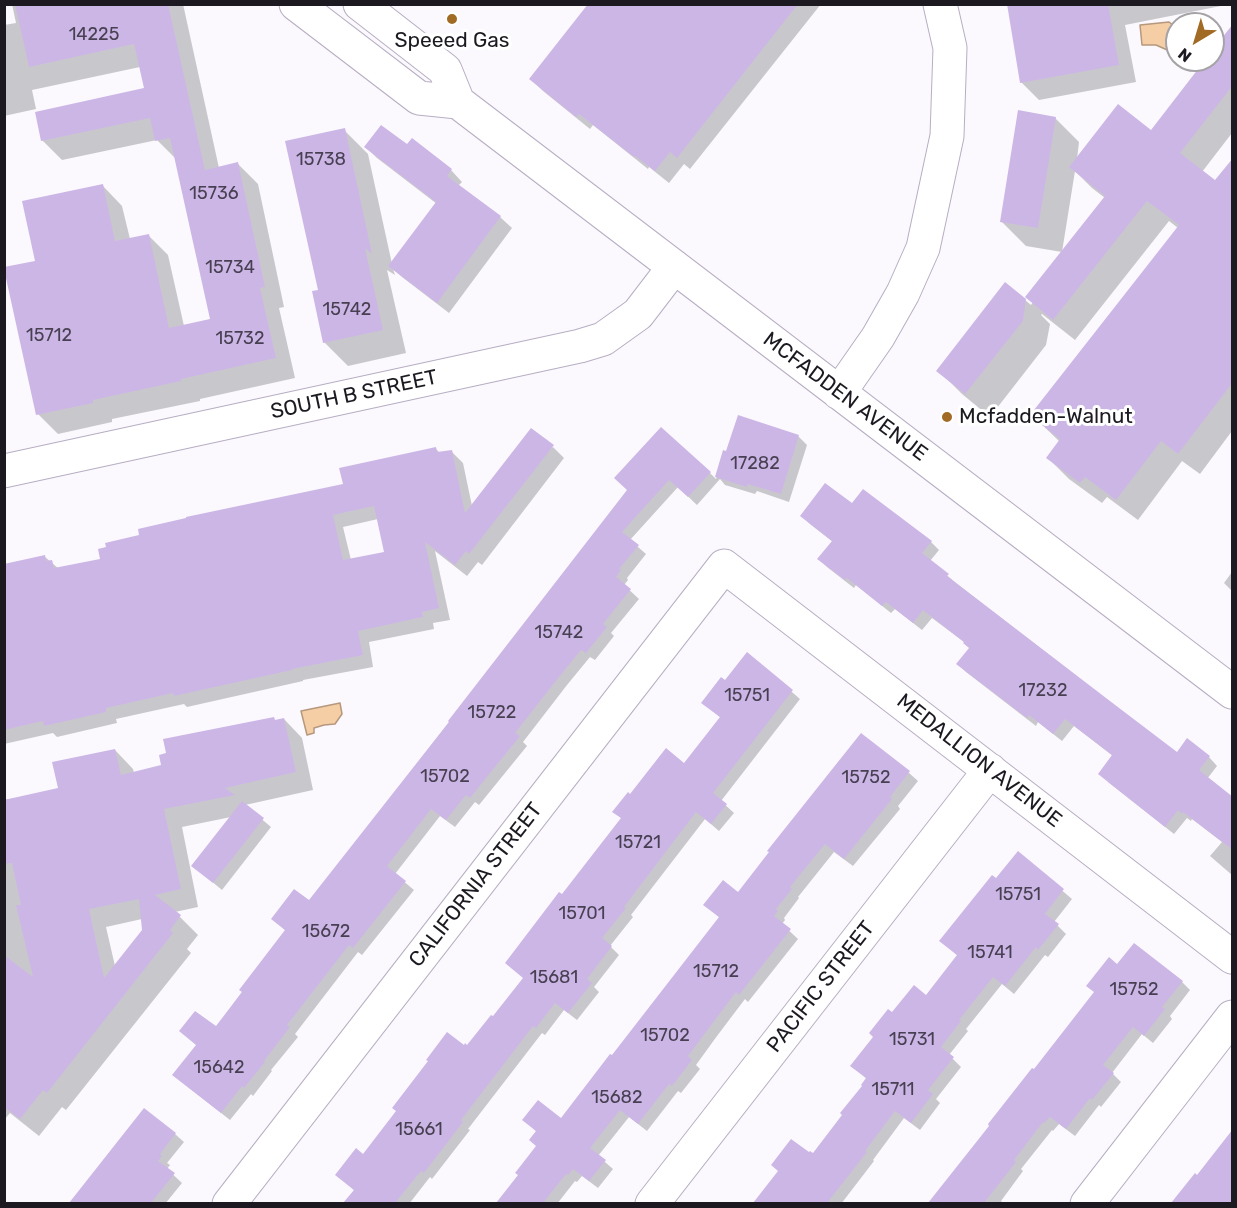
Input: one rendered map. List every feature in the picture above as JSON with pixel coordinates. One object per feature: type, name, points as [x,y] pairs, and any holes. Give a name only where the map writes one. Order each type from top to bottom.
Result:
[{"type":"street","points":[[296,4],[419,98],[458,102],[445,70],[360,4]]},
{"type":"street","points":[[839,393],[878,337],[903,293],[923,248],[947,136],[950,48],[940,4]]},
{"type":"street","name":"MCFADDEN AVENUE","points":[[458,102],[1233,692]]},
{"type":"street","name":"SOUTH B STREET","points":[[4,471],[580,346],[603,339],[638,314],[674,267]]},
{"type":"street","name":"MEDALLION AVENUE","points":[[724,566],[1233,957]]},
{"type":"street","name":"CALIFORNIA STREET","points":[[229,1203],[724,566]]},
{"type":"street","name":"PACIFIC STREET","points":[[652,1203],[990,770]]},
{"type":"street","points":[[1087,1203],[1233,1017]]},
{"type":"shaded area","points":[[1165,22],[1165,49],[1156,45],[1142,45],[1140,25]]},
{"type":"shaded area","points":[[340,703],[342,714],[335,724],[314,728],[314,733],[307,735],[301,711]]},
{"type":"building","points":[[15,4],[168,4],[205,170],[238,162],[265,287],[260,288],[276,358],[36,415],[4,269],[4,267],[35,261],[22,201],[103,184],[115,241],[149,234],[169,328],[210,319],[170,138],[155,141],[150,118],[41,141],[35,112],[144,88],[134,44],[29,67]]},
{"type":"building","points":[[588,4],[798,4],[677,158],[670,152],[655,171],[579,114],[576,117],[529,79]]},
{"type":"building","points":[[1007,4],[1108,4],[1119,65],[1020,83]]},
{"type":"building","points":[[1233,24],[1233,85],[1180,153],[1215,180],[1233,158],[1233,382],[1178,454],[1161,441],[1116,500],[1085,477],[1080,483],[1046,458],[1060,439],[1032,417],[1036,411],[1034,410],[1179,225],[1147,201],[1053,320],[1025,297],[1105,196],[1069,167],[1118,104],[1151,130],[1196,72],[1225,72],[1225,34]]},
{"type":"building","points":[[1018,110],[1056,117],[1038,228],[1000,222]]},
{"type":"building","points":[[381,125],[407,144],[412,138],[452,169],[447,176],[501,216],[437,303],[388,266],[436,202],[364,147]]},
{"type":"building","points":[[345,128],[372,254],[365,248],[383,330],[323,343],[312,291],[318,290],[285,141]]},
{"type":"building","points":[[1005,282],[1026,299],[1023,321],[965,394],[936,371]]},
{"type":"building","points":[[738,415],[799,435],[781,494],[715,477],[723,450],[726,451]]},
{"type":"building","points":[[661,427],[711,472],[688,497],[669,480],[622,532],[639,545],[619,569],[621,570],[616,577],[631,589],[603,624],[607,627],[586,653],[581,650],[559,677],[515,733],[520,736],[470,798],[466,795],[446,820],[431,809],[387,866],[406,881],[353,948],[349,945],[287,1025],[290,1027],[265,1062],[221,1113],[172,1075],[196,1045],[179,1031],[195,1011],[216,1026],[242,992],[239,990],[285,930],[271,919],[294,889],[309,900],[627,490],[614,478]]},
{"type":"building","points":[[531,428],[554,445],[469,554],[466,551],[455,565],[425,542],[439,608],[422,612],[423,617],[358,631],[363,655],[174,696],[173,693],[106,708],[106,712],[44,726],[43,721],[4,730],[4,564],[45,555],[46,561],[52,560],[54,568],[100,559],[98,549],[106,547],[105,543],[139,535],[138,529],[343,484],[339,468],[436,447],[437,452],[452,450],[465,513]],"holes":[[[374,506],[384,552],[343,560],[333,515]]]},
{"type":"building","points":[[825,483],[852,503],[863,489],[932,541],[922,553],[949,574],[947,576],[1177,752],[1187,738],[1210,756],[1199,770],[1233,797],[1233,850],[1178,810],[1165,827],[1098,774],[1112,755],[1065,719],[1053,734],[1029,715],[1027,718],[956,664],[969,648],[923,610],[913,623],[886,602],[882,606],[847,578],[845,580],[817,559],[832,541],[800,516]]},
{"type":"building","points":[[747,652],[793,690],[713,793],[727,804],[711,824],[696,812],[602,938],[612,946],[587,979],[592,983],[568,1013],[555,1003],[536,1028],[533,1026],[461,1120],[463,1122],[424,1173],[421,1171],[395,1203],[343,1203],[354,1190],[335,1175],[356,1148],[363,1154],[396,1111],[392,1108],[447,1032],[467,1045],[523,978],[505,963],[559,892],[562,894],[621,818],[612,812],[628,792],[630,794],[666,748],[684,763],[720,717],[701,703],[721,677],[725,680]]},
{"type":"building","points":[[274,717],[275,720],[284,718],[296,772],[225,788],[235,795],[164,809],[181,889],[155,895],[181,915],[170,930],[173,933],[47,1093],[43,1090],[20,1119],[4,1107],[4,955],[33,977],[16,905],[21,905],[12,863],[4,864],[4,800],[58,788],[52,762],[115,749],[121,775],[161,765],[159,755],[166,753],[163,739]],"holes":[[[139,899],[142,930],[104,978],[89,909]]]},
{"type":"building","points":[[861,733],[910,771],[890,797],[892,799],[844,859],[825,844],[790,887],[792,889],[776,909],[778,911],[774,916],[791,929],[739,995],[736,992],[688,1056],[692,1060],[672,1086],[669,1084],[638,1124],[620,1110],[590,1148],[606,1160],[589,1181],[573,1169],[568,1175],[566,1174],[543,1203],[496,1203],[518,1175],[515,1173],[536,1146],[529,1140],[536,1131],[522,1120],[538,1100],[561,1118],[719,917],[703,905],[723,880],[738,892],[769,852],[767,851]]},
{"type":"building","points":[[242,801],[264,818],[213,883],[191,866]]},
{"type":"building","points":[[1018,851],[1064,889],[1045,914],[1059,924],[1038,950],[1036,947],[1005,986],[993,977],[959,1020],[961,1021],[941,1047],[954,1057],[928,1090],[933,1094],[911,1123],[895,1111],[865,1151],[867,1152],[827,1203],[753,1203],[778,1171],[771,1165],[791,1139],[813,1153],[842,1115],[840,1113],[866,1078],[850,1066],[873,1037],[869,1033],[888,1009],[892,1012],[914,985],[926,995],[957,955],[939,941],[992,875],[996,878]]},
{"type":"building","points":[[1134,943],[1183,981],[1162,1007],[1165,1009],[1144,1036],[1133,1027],[1103,1065],[1114,1073],[1092,1100],[1090,1098],[1066,1129],[1050,1117],[1043,1122],[984,1203],[928,1203],[1094,992],[1086,986],[1109,957],[1117,964]]},
{"type":"building","points":[[144,1108],[176,1133],[160,1154],[162,1156],[158,1161],[175,1173],[151,1203],[69,1203]]},
{"type":"building","points":[[1233,1129],[1233,1203],[1171,1203],[1195,1173],[1197,1175]]},
{"type":"place","name":"Speeed Gas","points":[[452,19]]},
{"type":"place","name":"Mcfadden-Walnut","points":[[947,417]]}]
